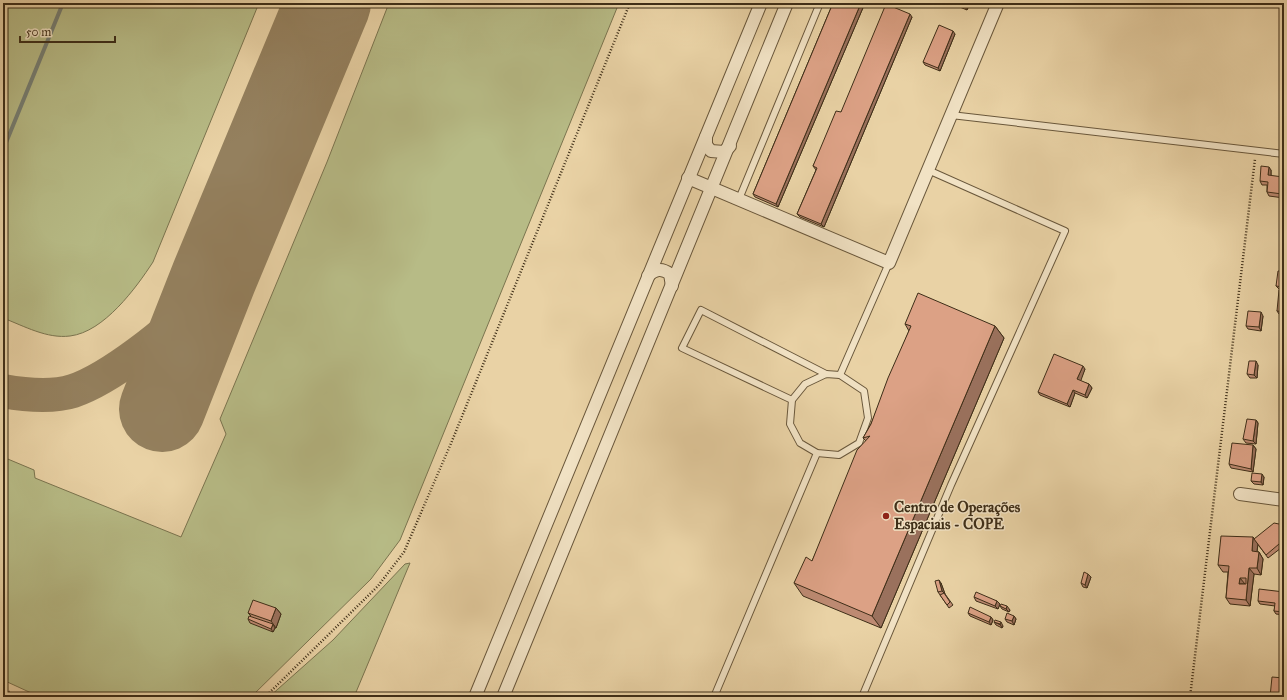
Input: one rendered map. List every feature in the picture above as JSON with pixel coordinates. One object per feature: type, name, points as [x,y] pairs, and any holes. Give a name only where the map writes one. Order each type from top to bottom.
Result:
[{"type":"street","points":[[475,697],[761,3]]},
{"type":"street","points":[[503,697],[730,146],[787,3]]},
{"type":"street","points":[[688,178],[889,263],[998,3]]},
{"type":"street","points":[[706,136],[706,145],[712,151],[720,153],[730,146]]},
{"type":"street","points":[[648,276],[654,271],[663,270],[670,274],[672,286]]},
{"type":"street","points":[[1240,494],[1284,500]]},
{"type":"lane","points":[[739,199],[820,3]]},
{"type":"lane","points":[[951,115],[1284,154]]},
{"type":"lane","points":[[862,697],[951,485],[1065,231],[928,170]]},
{"type":"lane","points":[[840,375],[889,263]]},
{"type":"lane","points":[[792,400],[682,348],[701,310],[826,374],[840,375],[864,391],[868,418],[859,443],[839,455],[817,453],[800,443],[790,424],[792,400],[805,384],[826,374]]},
{"type":"lane","points":[[714,697],[817,453]]},
{"type":"path","points":[[265,697],[378,586],[404,552],[461,419],[630,3]]},
{"type":"path","points":[[1190,697],[1256,150]]},
{"type":"path","points":[[3,689],[19,697]]},
{"type":"green space","points":[[3,3],[259,3],[153,262],[138,284],[107,318],[83,333],[70,336],[53,336],[44,334],[3,318]]},
{"type":"green space","points":[[389,3],[619,3],[400,540],[371,579],[251,697],[40,697],[3,680],[3,457],[34,470],[35,478],[181,537],[226,434],[220,419],[327,162]]},
{"type":"green space","points":[[410,563],[354,697],[269,697],[333,640],[405,564]]},
{"type":"building","points":[[833,3],[861,3],[776,204],[753,194]]},
{"type":"building","points":[[956,3],[966,3],[965,7]]},
{"type":"building","points":[[886,4],[910,14],[821,224],[797,214],[817,168],[813,166],[836,111],[841,112]]},
{"type":"building","points":[[939,25],[953,31],[938,68],[923,62]]},
{"type":"building","points":[[1261,166],[1269,167],[1268,175],[1283,177],[1284,192],[1282,191],[1282,194],[1267,192],[1268,182],[1260,181]]},
{"type":"building","points":[[1278,271],[1284,271],[1283,287],[1276,286]]},
{"type":"building","points":[[1279,290],[1284,291],[1284,312],[1277,311]]},
{"type":"building","name":"Centro de Operações Espaciais - COPE","points":[[918,293],[995,326],[872,616],[794,583],[806,557],[812,561],[857,450],[870,436],[863,438],[871,424],[888,378],[911,326],[905,324]]},
{"type":"building","points":[[1248,311],[1261,312],[1259,327],[1246,326]]},
{"type":"building","points":[[1054,354],[1083,366],[1077,379],[1089,384],[1085,395],[1073,390],[1067,404],[1038,392]]},
{"type":"building","points":[[1249,361],[1256,361],[1254,375],[1247,374]]},
{"type":"building","points":[[1247,419],[1256,420],[1253,441],[1243,439]]},
{"type":"building","points":[[1232,443],[1253,445],[1251,469],[1229,464]]},
{"type":"building","points":[[1252,473],[1262,474],[1261,482],[1251,481]]},
{"type":"building","points":[[1274,523],[1284,525],[1284,545],[1279,544],[1266,555],[1254,539]]},
{"type":"building","points":[[1221,536],[1253,537],[1252,551],[1259,552],[1257,568],[1249,568],[1246,600],[1226,598],[1229,566],[1218,565]],"holes":[[[1240,578],[1246,578],[1246,584],[1239,584]]]},
{"type":"building","points":[[1084,572],[1088,574],[1085,585],[1081,583]]},
{"type":"building","points":[[939,580],[942,591],[938,592],[935,581]]},
{"type":"building","points":[[1259,589],[1284,592],[1284,612],[1274,611],[1275,603],[1258,601]]},
{"type":"building","points":[[976,592],[997,601],[995,606],[974,597]]},
{"type":"building","points":[[944,593],[950,602],[947,605],[940,595]]},
{"type":"building","points":[[253,600],[276,608],[271,621],[248,613]]},
{"type":"building","points":[[1001,604],[1007,606],[1006,609],[1000,606]]},
{"type":"building","points":[[970,607],[991,617],[989,622],[968,613]]},
{"type":"building","points":[[1007,613],[1014,616],[1012,621],[1005,619]]},
{"type":"building","points":[[249,616],[273,624],[271,629],[248,619]]},
{"type":"building","points":[[995,620],[1001,622],[1000,624],[994,622]]},
{"type":"building","points":[[1283,669],[1284,677],[1282,677]]},
{"type":"building","points":[[1272,677],[1284,678],[1284,697],[1270,697]]},
{"type":"waterway","points":[[3,150],[63,3]]},
{"type":"taxiway","points":[[3,391],[29,395],[56,395],[73,391],[88,385],[121,365],[156,340],[185,314],[201,296],[214,277]]},
{"type":"runway","points":[[162,409],[214,277],[328,3]]},
{"type":"place","name":"Centro de Operações Espaciais - COPE","points":[[886,516]]}]
